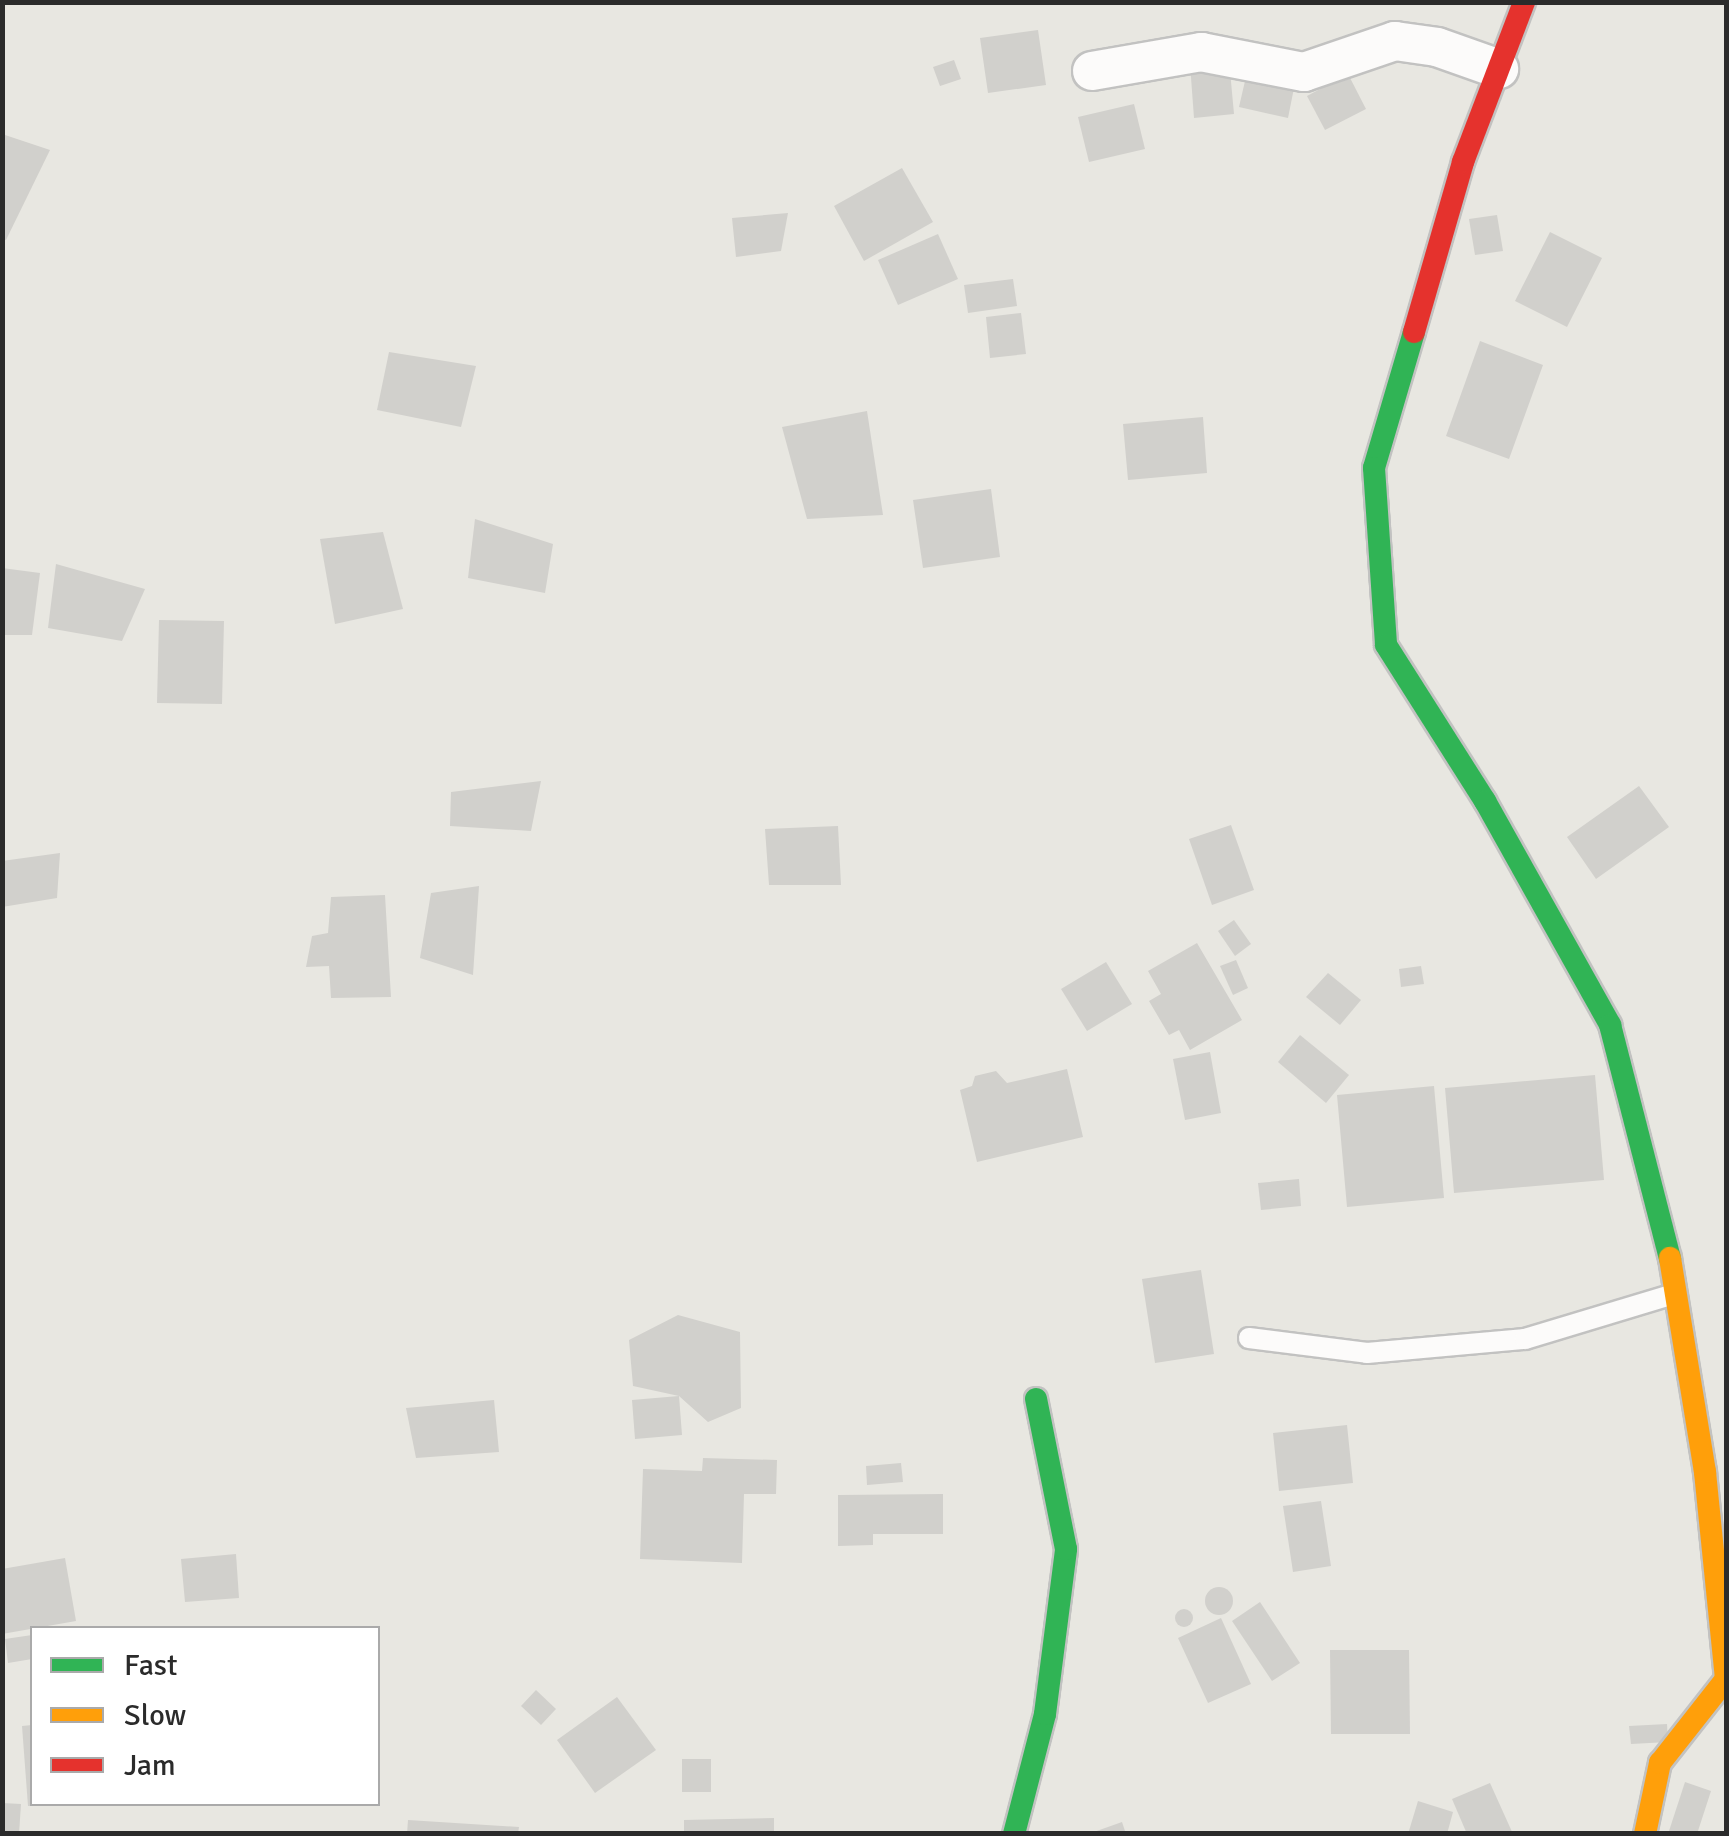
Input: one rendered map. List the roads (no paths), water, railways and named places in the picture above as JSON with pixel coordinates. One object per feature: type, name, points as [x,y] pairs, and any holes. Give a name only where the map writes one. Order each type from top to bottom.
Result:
[{"type":"street","points":[[1524,2],[1464,162],[1374,468],[1386,646],[1485,801],[1610,1025],[1676,1293],[1705,1472],[1726,1679],[1660,1764],[1645,1834]]},
{"type":"street","points":[[1092,70],[1201,52],[1304,72],[1395,41],[1437,47],[1499,69]]},
{"type":"street","points":[[1014,1834],[1045,1714],[1066,1548],[1036,1399]]},
{"type":"lane","points":[[1250,1338],[1367,1353],[1525,1339],[1676,1293]]}]
